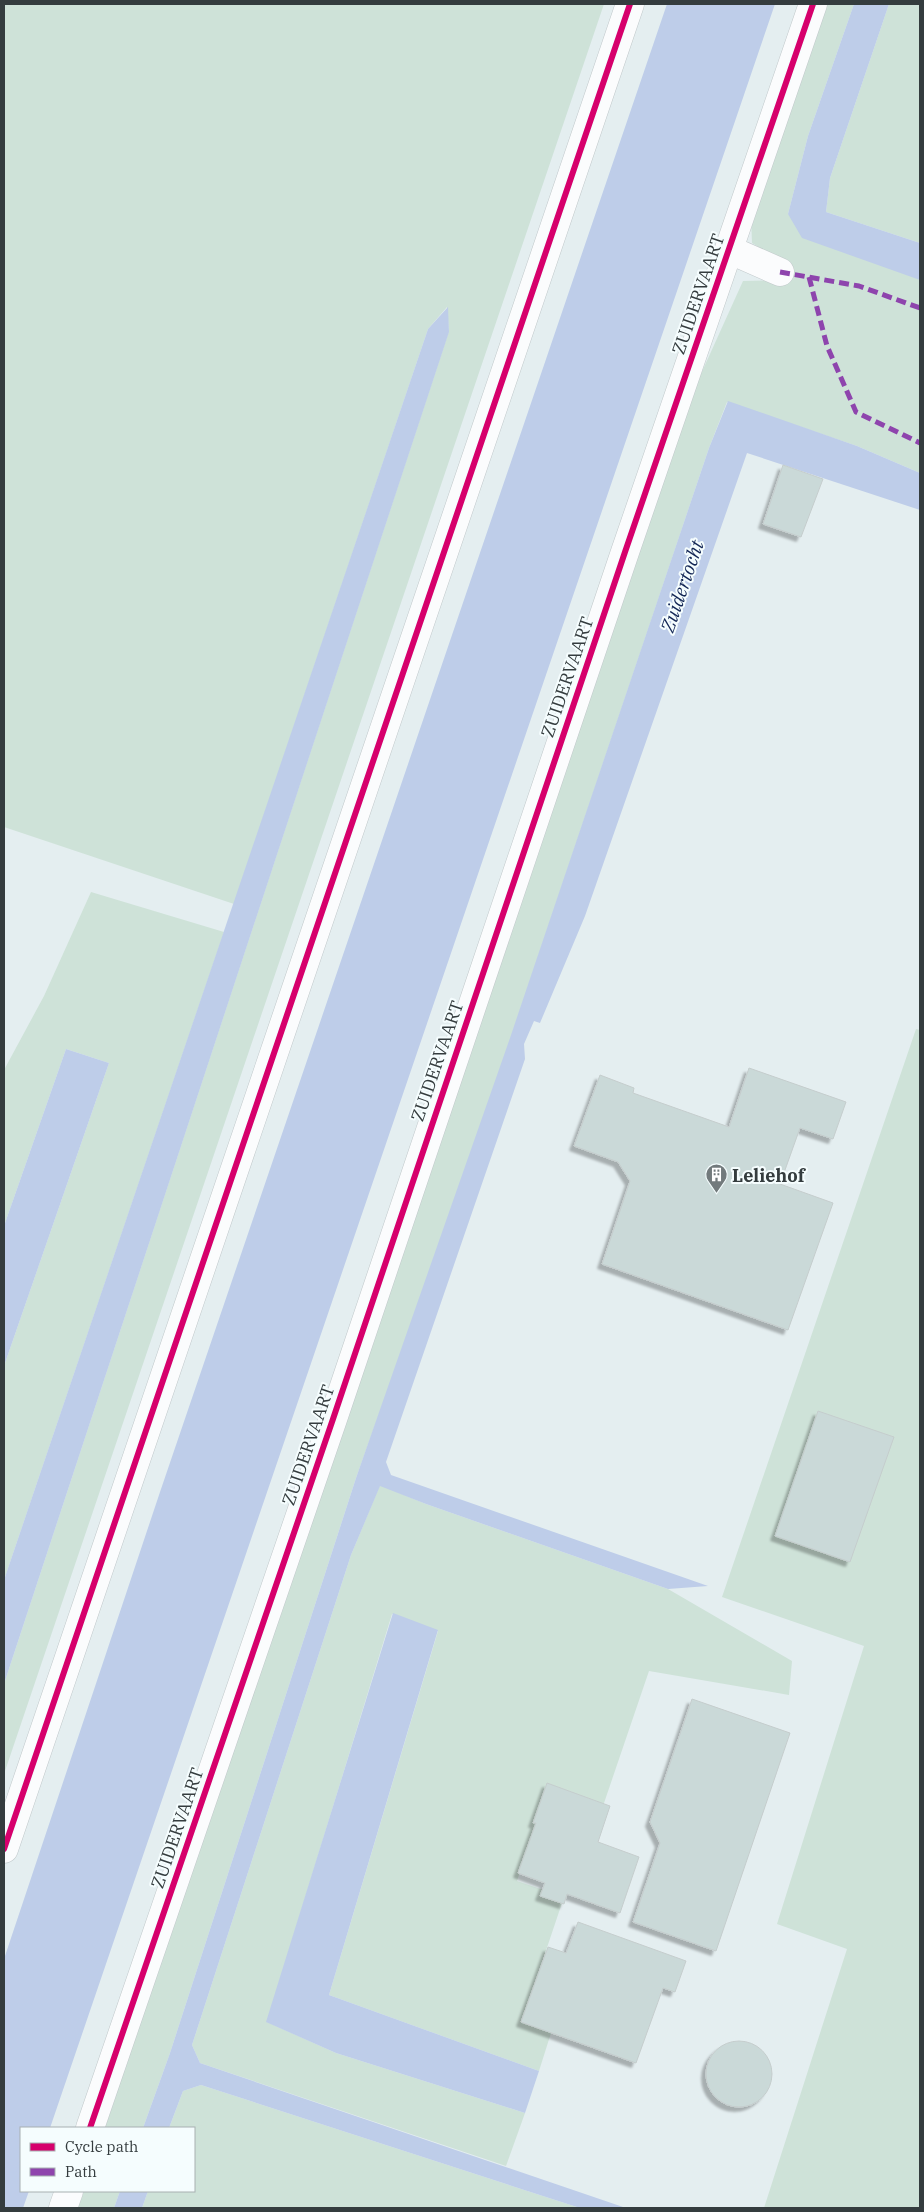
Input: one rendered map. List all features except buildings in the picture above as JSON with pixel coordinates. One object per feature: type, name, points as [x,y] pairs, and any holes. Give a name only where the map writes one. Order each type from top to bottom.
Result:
[{"type":"street","points":[[4,1848],[630,4]]},
{"type":"street","name":"ZUIDERVAART","points":[[90,2127],[336,1410],[625,552],[813,4]]},
{"type":"street","points":[[730,250],[780,272]]},
{"type":"street","points":[[63,2208],[69,2192]]},
{"type":"green space","points":[[4,4],[604,4],[4,1774],[4,1684],[449,331],[447,307],[428,329],[234,904],[4,827]]},
{"type":"green space","points":[[824,4],[854,4],[808,136],[788,214],[920,280],[920,473],[857,446],[727,402],[709,448],[464,1177],[356,1478],[170,2053],[143,2127],[105,2127],[315,1499],[691,396],[743,281],[780,280],[788,264],[752,243],[751,216]]},
{"type":"green space","points":[[889,4],[920,4],[920,243],[826,212],[830,178]]},
{"type":"green space","points":[[91,892],[224,932],[4,1580],[4,1366],[109,1063],[66,1049],[4,1226],[4,1070],[44,996]]},
{"type":"green space","points":[[916,1029],[920,1030],[920,2208],[764,2208],[847,1949],[777,1924],[864,1646],[722,1597]]},
{"type":"green space","points":[[380,1485],[426,1504],[668,1589],[792,1661],[789,1695],[649,1671],[603,1806],[547,1788],[517,1881],[564,1897],[522,2022],[551,2033],[539,2071],[329,1995],[438,1631],[392,1614],[267,2022],[336,2053],[525,2113],[506,2166],[200,2063],[192,2045],[351,1555]]},
{"type":"green space","points":[[201,2085],[580,2208],[142,2208],[148,2192],[195,2192],[195,2127],[169,2127],[183,2091]]},
{"type":"green space","points":[[84,2192],[120,2192],[114,2208],[78,2208]]},
{"type":"water","points":[[667,4],[775,4],[50,2127],[20,2127],[20,2192],[29,2192],[23,2208],[4,2208],[4,1959],[160,1492]]},
{"type":"water","points":[[854,4],[889,4],[830,178],[826,212],[920,243],[920,280],[802,238],[788,214],[808,136]]},
{"type":"water","points":[[448,307],[449,332],[4,1684],[4,1580],[428,329]]},
{"type":"water","name":"Zuidertocht","points":[[728,401],[857,446],[920,473],[920,510],[747,453],[585,916],[540,1023],[534,1021],[524,1044],[525,1059],[386,1462],[391,1475],[708,1586],[668,1589],[380,1486],[351,1555],[192,2045],[200,2063],[626,2208],[580,2208],[201,2085],[183,2091],[169,2127],[143,2127],[170,2053],[356,1478],[510,1038],[709,448]]},
{"type":"water","points":[[66,1049],[109,1063],[4,1366],[4,1226]]},
{"type":"water","points":[[393,1613],[438,1630],[329,1995],[539,2071],[525,2113],[336,2053],[266,2022]]},
{"type":"water","points":[[120,2192],[148,2192],[142,2208],[114,2208]]},
{"type":"marked path","points":[[780,272],[859,286],[920,308]]},
{"type":"marked path","points":[[809,277],[827,346],[856,412],[920,443]]},
{"type":"cycle path","points":[[4,1849],[630,4]]},
{"type":"cycle path","points":[[90,2127],[333,1419],[625,552],[813,4]]},
{"type":"place","name":"Leliehof","points":[[716,1194]]}]
